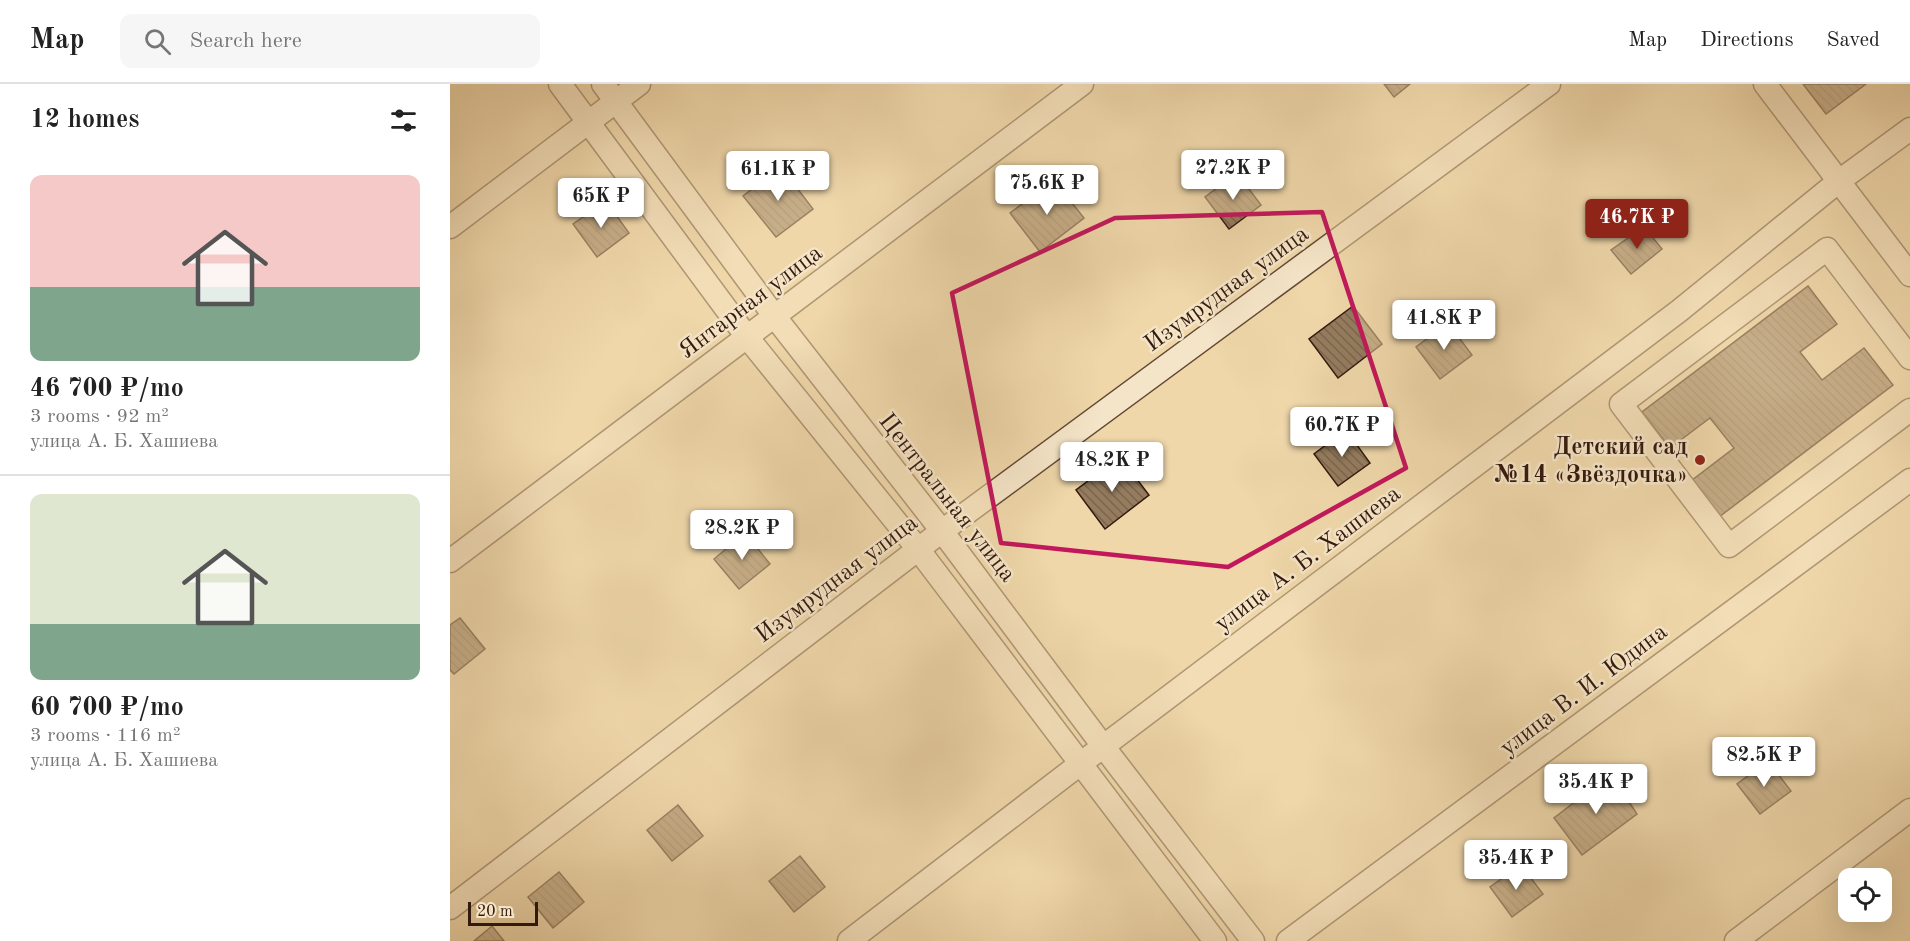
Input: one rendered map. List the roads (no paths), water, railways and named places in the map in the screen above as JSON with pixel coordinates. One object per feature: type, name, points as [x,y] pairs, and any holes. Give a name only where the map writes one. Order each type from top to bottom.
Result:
[{"type":"street","points":[[560,84],[747,337],[918,549],[1215,941]]},
{"type":"street","points":[[450,227],[587,122],[609,93],[639,84]]},
{"type":"street","name":"Янтарная улица","points":[[450,561],[1082,84]]},
{"type":"street","name":"Изумрудная улица","points":[[450,908],[942,531],[1549,84]]},
{"type":"street","points":[[1765,84],[1910,275]]},
{"type":"street","name":"Центральная улица","points":[[609,93],[775,317],[942,531],[1253,941]]},
{"type":"street","name":"улица А. Б. Хашиева","points":[[849,941],[1679,311],[1839,182],[1910,129]]},
{"type":"street","points":[[1910,357],[1827,249],[1622,404],[1729,546],[1910,410]]},
{"type":"street","points":[[1679,311],[1705,341]]},
{"type":"street","name":"улица В. И. Юдина","points":[[1288,941],[1910,480]]},
{"type":"street","points":[[1736,941],[1910,810]]},
{"type":"place","name":"Детский сад №14 «Звёздочка»","points":[[1700,460]]}]
